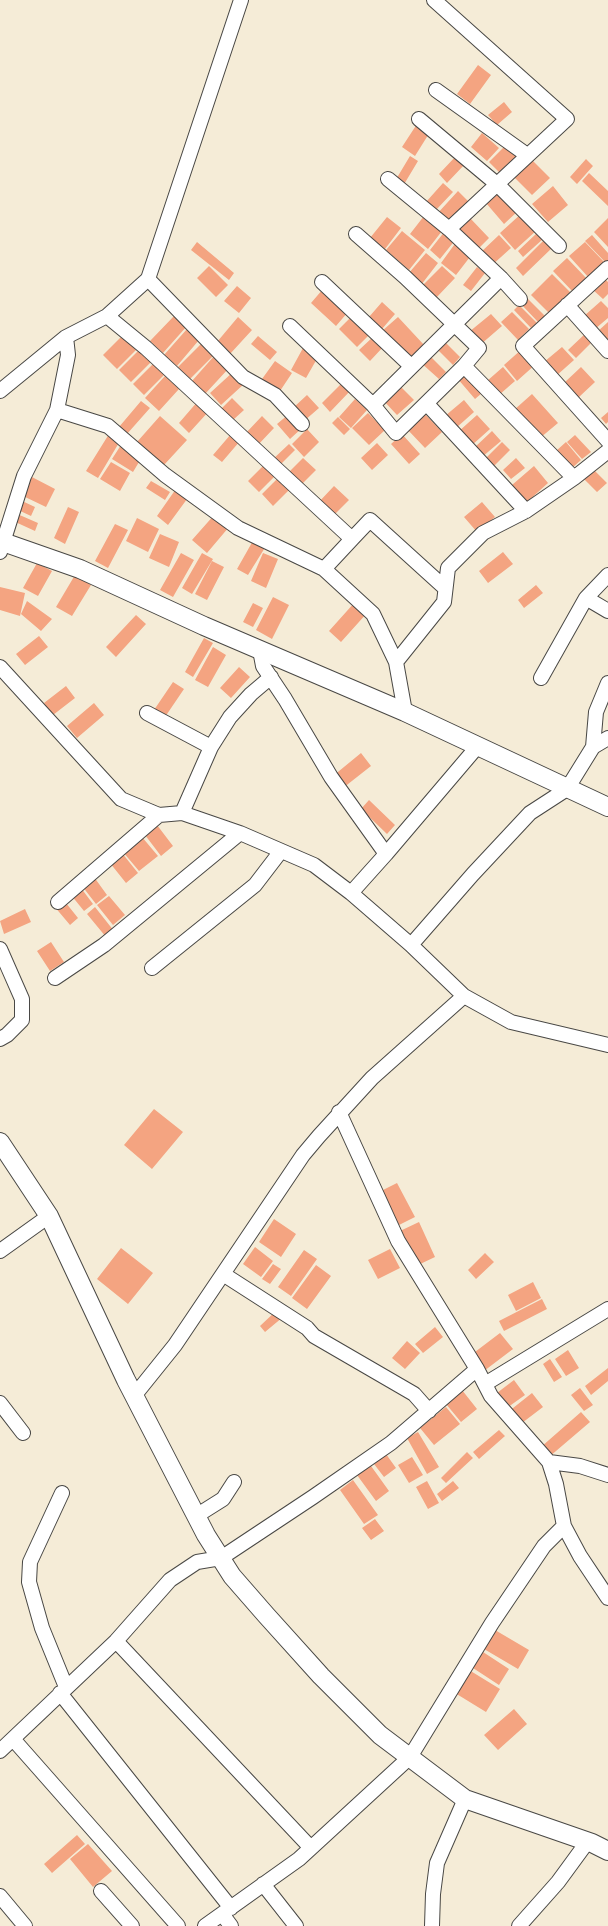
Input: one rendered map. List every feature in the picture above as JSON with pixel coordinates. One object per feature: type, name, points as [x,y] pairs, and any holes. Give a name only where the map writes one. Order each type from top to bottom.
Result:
[{"type":"main road","points":[[1,545],[80,569],[260,650],[406,712],[477,747],[608,807]]},
{"type":"main road","points":[[0,1142],[49,1216],[134,1396],[196,1516],[232,1576],[322,1676],[380,1735],[465,1799],[602,1846]]},
{"type":"street","points":[[0,390],[66,337],[107,316],[148,279],[241,0]]},
{"type":"street","points":[[434,0],[567,119],[449,230]]},
{"type":"street","points":[[436,90],[528,156]]},
{"type":"street","points":[[419,119],[498,185],[559,246]]},
{"type":"street","points":[[388,179],[449,230],[501,278],[520,299]]},
{"type":"street","points":[[290,326],[373,405],[396,433],[427,404],[464,366],[479,348],[405,277],[356,234]]},
{"type":"street","points":[[608,268],[523,346],[608,441]]},
{"type":"street","points":[[373,405],[501,278]]},
{"type":"street","points":[[148,279],[243,378],[275,395],[302,424]]},
{"type":"street","points":[[322,282],[411,366]]},
{"type":"street","points":[[567,306],[608,351]]},
{"type":"street","points":[[107,316],[146,348],[352,540]]},
{"type":"street","points":[[1,545],[24,476],[57,410],[68,355],[66,337]]},
{"type":"street","points":[[464,366],[574,478]]},
{"type":"street","points":[[427,404],[526,511]]},
{"type":"street","points":[[57,410],[108,426],[165,475],[238,528],[324,569],[373,614],[396,662],[406,712]]},
{"type":"street","points":[[396,662],[444,602],[448,568],[477,537],[526,511],[574,478],[608,451]]},
{"type":"street","points":[[324,569],[370,520],[445,588]]},
{"type":"street","points":[[541,678],[586,598],[608,575]]},
{"type":"street","points":[[586,598],[608,611]]},
{"type":"street","points":[[260,650],[263,666],[331,777],[386,854]]},
{"type":"street","points":[[0,667],[121,799],[159,815],[182,813],[240,833],[314,865],[351,893],[411,945],[464,996],[510,1022],[608,1046]]},
{"type":"street","points":[[182,813],[211,747],[230,717],[251,694],[271,677]]},
{"type":"street","points":[[411,945],[473,874],[530,813],[567,789],[593,746],[596,712],[608,683]]},
{"type":"street","points":[[147,713],[211,747]]},
{"type":"street","points":[[593,746],[608,738]]},
{"type":"street","points":[[351,893],[477,747]]},
{"type":"street","points":[[58,902],[159,815]]},
{"type":"street","points":[[55,978],[104,945],[240,833]]},
{"type":"street","points":[[152,968],[255,885],[281,851]]},
{"type":"street","points":[[0,949],[22,998],[22,1020],[7,1035],[0,1039]]},
{"type":"street","points":[[134,1396],[175,1345],[304,1155],[339,1112],[372,1078],[464,996]]},
{"type":"street","points":[[339,1112],[398,1241],[477,1369],[491,1396],[549,1462],[556,1484],[564,1526],[580,1556],[608,1598]]},
{"type":"street","points":[[2,1244],[49,1216]]},
{"type":"street","points":[[223,1274],[307,1328],[314,1336],[414,1394],[429,1411]]},
{"type":"street","points":[[485,1384],[608,1309]]},
{"type":"street","points":[[178,1926],[4,1745],[116,1641],[170,1580],[197,1562],[220,1558],[391,1443],[477,1369]]},
{"type":"street","points":[[0,1403],[23,1433]]},
{"type":"street","points":[[549,1462],[580,1466],[607,1472]]},
{"type":"street","points":[[196,1516],[223,1499],[234,1482]]},
{"type":"street","points":[[62,1493],[30,1562],[30,1582],[42,1628],[63,1690],[226,1911],[231,1926]]},
{"type":"street","points":[[205,1926],[299,1859],[410,1757],[492,1622],[544,1546],[564,1526]]},
{"type":"street","points":[[116,1641],[310,1848]]},
{"type":"street","points":[[432,1926],[433,1894],[437,1863],[465,1799]]},
{"type":"street","points":[[519,1926],[558,1882],[602,1846]]},
{"type":"street","points":[[263,1884],[296,1926]]},
{"type":"street","points":[[101,1891],[132,1926]]},
{"type":"street","points":[[0,1896],[25,1926]]},
{"type":"building","points":[[478,65],[491,75],[470,104],[457,94]]},
{"type":"building","points":[[504,102],[512,112],[497,125],[488,115]]},
{"type":"building","points":[[417,124],[430,132],[415,156],[402,147]]},
{"type":"building","points":[[482,133],[499,148],[487,161],[471,147]]},
{"type":"building","points":[[507,144],[519,156],[501,174],[489,162]]},
{"type":"building","points":[[410,156],[418,161],[403,186],[395,181]]},
{"type":"building","points":[[456,156],[465,164],[447,183],[439,174]]},
{"type":"building","points":[[530,158],[550,178],[532,195],[512,175]]},
{"type":"building","points":[[586,159],[593,166],[577,184],[570,177]]},
{"type":"building","points":[[589,173],[608,191],[608,206],[582,181]]},
{"type":"building","points":[[443,183],[453,192],[436,210],[426,202]]},
{"type":"building","points":[[553,186],[568,205],[548,222],[532,204]]},
{"type":"building","points":[[501,190],[518,211],[504,224],[486,203]]},
{"type":"building","points":[[458,191],[471,204],[450,227],[436,215]]},
{"type":"building","points":[[522,213],[537,230],[515,250],[500,233]]},
{"type":"building","points":[[424,216],[442,231],[428,249],[410,234]]},
{"type":"building","points":[[387,217],[401,228],[385,249],[370,238]]},
{"type":"building","points":[[470,218],[489,238],[475,252],[456,231]]},
{"type":"building","points":[[608,218],[608,247],[594,232]]},
{"type":"building","points":[[402,231],[425,250],[409,270],[386,250]]},
{"type":"building","points":[[445,231],[456,239],[440,259],[430,250]]},
{"type":"building","points":[[537,233],[543,239],[523,257],[518,251]]},
{"type":"building","points":[[499,235],[511,248],[491,266],[480,253]]},
{"type":"building","points":[[592,235],[608,253],[608,261],[606,263],[585,241]]},
{"type":"building","points":[[545,239],[553,247],[523,276],[516,268]]},
{"type":"building","points":[[457,241],[473,253],[456,275],[441,263]]},
{"type":"building","points":[[197,242],[234,273],[229,280],[191,250]]},
{"type":"building","points":[[585,242],[605,263],[589,278],[569,256]]},
{"type":"building","points":[[426,253],[438,263],[421,285],[408,274]]},
{"type":"building","points":[[567,258],[588,280],[574,293],[553,271]]},
{"type":"building","points":[[209,266],[228,285],[216,297],[197,278]]},
{"type":"building","points":[[442,266],[455,278],[436,298],[423,285]]},
{"type":"building","points":[[477,267],[485,273],[471,291],[463,285]]},
{"type":"building","points":[[552,274],[571,293],[550,314],[531,295]]},
{"type":"building","points":[[603,277],[608,282],[608,294],[603,299],[592,289]]},
{"type":"building","points":[[237,286],[251,298],[239,313],[224,301]]},
{"type":"building","points":[[323,289],[348,312],[336,326],[311,303]]},
{"type":"building","points":[[527,298],[545,316],[538,322],[521,304]]},
{"type":"building","points":[[601,301],[608,308],[608,318],[595,329],[584,316]]},
{"type":"building","points":[[382,302],[395,314],[382,329],[369,317]]},
{"type":"building","points":[[519,305],[537,323],[531,328],[514,310]]},
{"type":"building","points":[[512,312],[529,329],[518,340],[501,322]]},
{"type":"building","points":[[491,314],[502,326],[480,345],[469,332]]},
{"type":"building","points":[[175,315],[187,326],[163,353],[150,341]]},
{"type":"building","points":[[352,316],[370,334],[357,347],[339,329]]},
{"type":"building","points":[[238,317],[252,330],[230,354],[217,342]]},
{"type":"building","points":[[398,317],[425,346],[409,360],[382,331]]},
{"type":"building","points":[[608,322],[608,345],[597,332]]},
{"type":"building","points":[[187,329],[199,340],[177,366],[164,355]]},
{"type":"building","points":[[587,332],[595,339],[576,358],[568,350]]},
{"type":"building","points":[[122,336],[136,350],[117,369],[103,355]]},
{"type":"building","points":[[258,336],[277,352],[270,360],[251,344]]},
{"type":"building","points":[[374,336],[384,346],[370,361],[359,350]]},
{"type":"building","points":[[442,339],[460,357],[453,365],[435,347]]},
{"type":"building","points":[[201,344],[213,356],[190,379],[178,367]]},
{"type":"building","points":[[562,347],[574,360],[556,376],[544,362]]},
{"type":"building","points":[[141,348],[153,360],[131,382],[119,370]]},
{"type":"building","points":[[303,348],[318,357],[306,378],[291,370]]},
{"type":"building","points":[[522,349],[536,364],[517,381],[504,365]]},
{"type":"building","points":[[428,354],[446,372],[439,379],[420,362]]},
{"type":"building","points":[[215,355],[229,368],[205,394],[192,381]]},
{"type":"building","points":[[275,361],[292,373],[280,391],[262,379]]},
{"type":"building","points":[[154,363],[165,374],[144,395],[133,384]]},
{"type":"building","points":[[503,367],[515,381],[499,395],[487,381]]},
{"type":"building","points":[[581,367],[595,382],[578,398],[564,383]]},
{"type":"building","points":[[233,372],[244,384],[221,405],[210,393]]},
{"type":"building","points":[[463,372],[482,393],[475,399],[457,378]]},
{"type":"building","points":[[165,376],[179,389],[159,411],[145,398]]},
{"type":"building","points":[[343,382],[351,390],[330,412],[322,403]]},
{"type":"building","points":[[398,384],[414,400],[397,415],[382,399]]},
{"type":"building","points":[[532,394],[558,423],[540,438],[514,410]]},
{"type":"building","points":[[307,395],[319,408],[304,421],[293,408]]},
{"type":"building","points":[[232,398],[244,410],[233,420],[221,409]]},
{"type":"building","points":[[355,399],[367,410],[351,428],[339,417]]},
{"type":"building","points":[[464,400],[474,412],[456,428],[445,416]]},
{"type":"building","points":[[141,401],[150,408],[127,434],[119,427]]},
{"type":"building","points":[[198,401],[209,411],[189,433],[179,423]]},
{"type":"building","points":[[608,412],[608,422],[606,424],[601,418]]},
{"type":"building","points":[[368,413],[385,430],[369,445],[352,428]]},
{"type":"building","points":[[424,413],[442,432],[425,448],[407,429]]},
{"type":"building","points":[[289,414],[302,428],[290,439],[277,424]]},
{"type":"building","points":[[477,415],[490,429],[471,446],[458,432]]},
{"type":"building","points":[[160,416],[187,440],[164,465],[137,442]]},
{"type":"building","points":[[262,416],[274,428],[257,446],[245,434]]},
{"type":"building","points":[[338,417],[350,429],[344,435],[332,423]]},
{"type":"building","points":[[307,429],[319,442],[304,457],[292,444]]},
{"type":"building","points":[[492,431],[501,441],[482,457],[474,448]]},
{"type":"building","points":[[109,434],[120,441],[98,478],[86,471]]},
{"type":"building","points":[[231,434],[240,441],[222,462],[213,455]]},
{"type":"building","points":[[402,434],[420,454],[409,464],[391,444]]},
{"type":"building","points":[[575,435],[591,452],[582,459],[567,442]]},
{"type":"building","points":[[502,442],[510,450],[492,468],[484,460]]},
{"type":"building","points":[[566,442],[581,460],[571,469],[556,451]]},
{"type":"building","points":[[377,443],[388,455],[372,470],[361,458]]},
{"type":"building","points":[[289,444],[295,450],[277,468],[271,461]]},
{"type":"building","points":[[121,445],[142,457],[133,472],[112,459]]},
{"type":"building","points":[[303,458],[316,470],[298,488],[286,475]]},
{"type":"building","points":[[516,458],[525,468],[511,479],[503,470]]},
{"type":"building","points":[[111,462],[130,473],[120,491],[100,479]]},
{"type":"building","points":[[263,466],[274,477],[259,492],[248,481]]},
{"type":"building","points":[[534,466],[548,483],[527,502],[512,485]]},
{"type":"building","points":[[592,468],[607,483],[597,492],[582,477]]},
{"type":"building","points":[[30,476],[55,489],[46,507],[21,495]]},
{"type":"building","points":[[277,479],[289,490],[273,506],[262,494]]},
{"type":"building","points":[[151,481],[170,492],[165,500],[146,488]]},
{"type":"building","points":[[178,486],[190,495],[168,525],[157,516]]},
{"type":"building","points":[[334,486],[349,500],[331,518],[317,504]]},
{"type":"building","points":[[20,500],[35,507],[31,516],[16,509]]},
{"type":"building","points":[[482,502],[495,517],[477,532],[464,517]]},
{"type":"building","points":[[68,507],[79,512],[65,544],[54,538]]},
{"type":"building","points":[[15,513],[38,523],[35,531],[11,520]]},
{"type":"building","points":[[215,514],[229,527],[207,553],[192,540]]},
{"type":"building","points":[[137,518],[159,529],[148,552],[126,541]]},
{"type":"building","points":[[115,524],[128,530],[108,568],[95,561]]},
{"type":"building","points":[[160,534],[179,542],[169,567],[149,558]]},
{"type":"building","points":[[254,539],[266,546],[248,575],[237,569]]},
{"type":"building","points":[[503,552],[513,564],[488,583],[479,571]]},
{"type":"building","points":[[181,553],[194,560],[173,597],[160,590]]},
{"type":"building","points":[[202,553],[213,559],[192,594],[182,588]]},
{"type":"building","points":[[263,553],[278,559],[266,588],[251,581]]},
{"type":"building","points":[[212,561],[224,567],[207,600],[195,594]]},
{"type":"building","points":[[37,563],[52,571],[38,596],[23,588]]},
{"type":"building","points":[[75,575],[91,585],[72,616],[56,607]]},
{"type":"building","points":[[536,585],[543,593],[524,608],[518,600]]},
{"type":"building","points":[[0,587],[25,593],[20,616],[0,610]]},
{"type":"building","points":[[273,597],[289,605],[272,639],[256,630]]},
{"type":"building","points":[[27,601],[52,619],[41,631],[21,614]]},
{"type":"building","points":[[355,602],[367,613],[341,642],[329,631]]},
{"type":"building","points":[[253,603],[263,608],[253,627],[243,622]]},
{"type":"building","points":[[136,615],[146,624],[116,657],[106,647]]},
{"type":"building","points":[[39,636],[48,647],[25,665],[16,654]]},
{"type":"building","points":[[204,638],[213,643],[193,677],[185,672]]},
{"type":"building","points":[[213,647],[226,655],[208,687],[195,680]]},
{"type":"building","points":[[239,667],[250,677],[231,698],[220,688]]},
{"type":"building","points":[[173,682],[184,689],[165,717],[154,710]]},
{"type":"building","points":[[66,686],[75,698],[53,715],[44,703]]},
{"type":"building","points":[[94,703],[104,715],[77,738],[67,726]]},
{"type":"building","points":[[361,753],[371,766],[343,788],[333,776]]},
{"type":"building","points":[[369,800],[395,825],[387,834],[361,809]]},
{"type":"building","points":[[157,825],[173,846],[161,856],[145,835]]},
{"type":"building","points":[[142,837],[158,856],[139,871],[123,852]]},
{"type":"building","points":[[122,853],[138,873],[126,883],[110,863]]},
{"type":"building","points":[[94,877],[107,895],[96,904],[82,886]]},
{"type":"building","points":[[81,888],[93,904],[84,911],[71,895]]},
{"type":"building","points":[[109,896],[125,915],[113,925],[97,905]]},
{"type":"building","points":[[62,898],[78,918],[70,925],[54,906]]},
{"type":"building","points":[[95,907],[114,931],[106,937],[87,914]]},
{"type":"building","points":[[25,909],[31,922],[4,934],[0,921]]},
{"type":"building","points":[[51,942],[64,962],[50,971],[37,951]]},
{"type":"building","points":[[154,1109],[183,1132],[152,1169],[124,1145]]},
{"type":"building","points":[[397,1183],[415,1217],[399,1225],[381,1191]]},
{"type":"building","points":[[274,1219],[296,1234],[281,1257],[259,1242]]},
{"type":"building","points":[[419,1222],[435,1257],[416,1266],[400,1231]]},
{"type":"building","points":[[255,1247],[273,1261],[261,1277],[243,1264]]},
{"type":"building","points":[[121,1248],[153,1273],[128,1304],[97,1279]]},
{"type":"building","points":[[390,1249],[400,1268],[378,1279],[368,1260]]},
{"type":"building","points":[[304,1250],[317,1259],[291,1296],[278,1287]]},
{"type":"building","points":[[485,1253],[494,1262],[476,1279],[468,1270]]},
{"type":"building","points":[[273,1264],[281,1269],[270,1284],[262,1279]]},
{"type":"building","points":[[316,1265],[331,1276],[307,1309],[292,1298]]},
{"type":"building","points":[[533,1282],[541,1298],[516,1311],[508,1295]]},
{"type":"building","points":[[542,1299],[547,1309],[504,1331],[499,1321]]},
{"type":"building","points":[[277,1310],[283,1317],[265,1332],[260,1326]]},
{"type":"building","points":[[435,1327],[443,1337],[423,1353],[415,1344]]},
{"type":"building","points":[[500,1333],[513,1349],[484,1371],[471,1355]]},
{"type":"building","points":[[407,1341],[420,1353],[405,1369],[392,1358]]},
{"type":"building","points":[[568,1350],[579,1368],[566,1376],[555,1359]]},
{"type":"building","points":[[550,1359],[562,1377],[554,1382],[543,1364]]},
{"type":"building","points":[[608,1368],[608,1381],[591,1395],[585,1386]]},
{"type":"building","points":[[514,1380],[525,1395],[504,1410],[493,1396]]},
{"type":"building","points":[[580,1388],[593,1405],[584,1411],[571,1395]]},
{"type":"building","points":[[462,1390],[477,1409],[461,1422],[446,1404]]},
{"type":"building","points":[[532,1393],[543,1407],[518,1426],[508,1412]]},
{"type":"building","points":[[446,1407],[460,1424],[434,1445],[420,1428]]},
{"type":"building","points":[[581,1412],[590,1422],[549,1457],[541,1447]]},
{"type":"building","points":[[499,1430],[505,1436],[479,1459],[473,1452]]},
{"type":"building","points":[[418,1432],[439,1467],[427,1474],[407,1438]]},
{"type":"building","points":[[467,1452],[473,1458],[446,1483],[441,1478]]},
{"type":"building","points":[[386,1454],[396,1468],[384,1477],[374,1464]]},
{"type":"building","points":[[412,1457],[423,1475],[409,1483],[398,1465]]},
{"type":"building","points":[[371,1466],[389,1491],[376,1501],[357,1475]]},
{"type":"building","points":[[353,1480],[378,1515],[364,1524],[340,1490]]},
{"type":"building","points":[[427,1481],[439,1503],[428,1509],[416,1487]]},
{"type":"building","points":[[453,1481],[459,1488],[442,1501],[437,1494]]},
{"type":"building","points":[[375,1519],[384,1531],[371,1540],[362,1528]]},
{"type":"building","points":[[495,1630],[529,1650],[518,1669],[484,1649]]},
{"type":"building","points":[[483,1652],[509,1669],[499,1685],[473,1668]]},
{"type":"building","points":[[469,1670],[500,1689],[486,1712],[455,1693]]},
{"type":"building","points":[[514,1709],[527,1724],[498,1750],[484,1735]]},
{"type":"building","points":[[77,1835],[85,1844],[52,1873],[44,1864]]},
{"type":"building","points":[[88,1844],[112,1871],[93,1887],[70,1859]]}]
